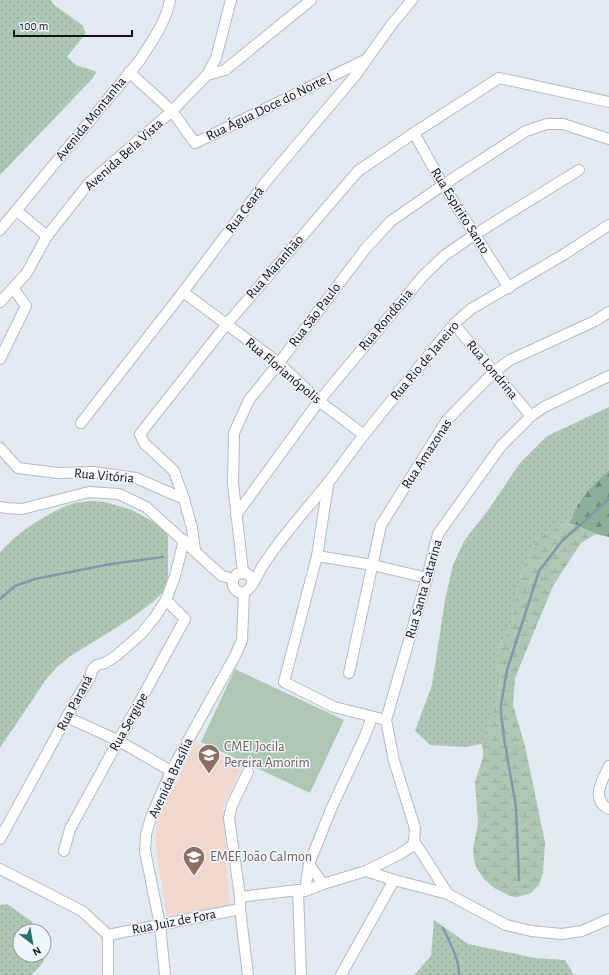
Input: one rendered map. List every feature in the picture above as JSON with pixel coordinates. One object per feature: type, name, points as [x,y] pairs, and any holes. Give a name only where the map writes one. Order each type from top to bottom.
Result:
[{"type":"street","name":"Avenida Montanha","points":[[0,230],[140,60],[156,35],[169,8],[170,0]]},
{"type":"street","name":"Avenida Bela Vista","points":[[0,302],[26,274],[47,236],[88,184],[172,111],[207,75],[216,58],[231,0]]},
{"type":"street","points":[[207,75],[225,70],[311,0]]},
{"type":"street","name":"Rua Ceará","points":[[81,423],[183,292],[268,179],[354,76],[392,24],[412,0]]},
{"type":"street","name":"Rua Água Doce do Norte I","points":[[129,72],[172,111],[195,143],[366,60]]},
{"type":"street","name":"Rua Maranhão","points":[[184,499],[174,471],[144,443],[140,434],[226,325],[358,171],[499,78],[609,102]]},
{"type":"street","name":"Rua São Paulo","points":[[245,572],[236,515],[233,483],[234,433],[249,400],[279,363],[366,248],[391,221],[526,131],[547,124],[564,124],[609,139]]},
{"type":"street","name":"Rua Espírito Santo","points":[[414,133],[443,185],[509,288]]},
{"type":"street","name":"Rua Rondônia","points":[[236,515],[319,401],[423,276],[445,255],[474,235],[579,170]]},
{"type":"street","points":[[17,211],[47,236]]},
{"type":"street","name":"Rua Rio de Janeiro","points":[[252,585],[273,549],[328,483],[364,435],[454,324],[471,309],[509,288],[609,227]]},
{"type":"street","points":[[0,359],[26,306],[13,288]]},
{"type":"street","name":"Rua Florianópolis","points":[[183,292],[279,363],[319,401],[364,435]]},
{"type":"street","name":"Rua Amazonas","points":[[349,673],[381,525],[447,420],[494,372],[510,360],[595,321],[609,312]]},
{"type":"street","name":"Rua Londrina","points":[[454,324],[531,416]]},
{"type":"street","name":"Rua Santa Catarina","points":[[386,720],[428,578],[438,534],[502,446],[531,416],[544,407],[609,376]]},
{"type":"street","name":"Rua Vitória","points":[[0,448],[18,468],[58,473],[93,472],[136,478],[184,499]]},
{"type":"street","name":"Rua Rio de Janeiro","points":[[328,483],[316,556],[284,682],[334,707],[372,717]]},
{"type":"street","points":[[0,507],[22,509],[89,492],[119,494],[146,507],[222,576],[233,579]]},
{"type":"street","points":[[184,499],[192,528],[195,550]]},
{"type":"street","points":[[306,509],[322,519]]},
{"type":"street","name":"Rua Paraná","points":[[0,839],[90,678],[92,670],[97,665],[105,663],[116,656],[141,634],[155,617],[166,600],[175,576],[184,540]]},
{"type":"street","name":"Rua Rio de Janeiro","points":[[245,572],[273,549]]},
{"type":"street","points":[[316,556],[373,565],[428,578]]},
{"type":"street","points":[[245,572],[252,578],[252,585],[249,590],[241,592],[235,589],[232,582],[237,574],[245,572]]},
{"type":"street","name":"Avenida Brasília","points":[[166,975],[160,925],[145,851],[146,835],[151,817],[171,771],[235,656],[242,640],[244,592]]},
{"type":"street","name":"Rua Sergipe","points":[[64,851],[70,829],[185,619],[166,600]]},
{"type":"street","points":[[67,717],[119,741],[171,771]]},
{"type":"street","points":[[240,897],[301,891],[366,871],[412,846],[415,828],[394,761],[386,720],[372,717],[365,736],[332,807],[309,864],[301,891],[301,975]]},
{"type":"street","points":[[609,766],[600,785],[598,796],[600,802],[609,809]]},
{"type":"street","points":[[248,772],[232,805],[229,818],[240,897],[240,909],[248,975]]},
{"type":"street","points":[[414,841],[448,894]]},
{"type":"street","points":[[309,864],[323,884]]},
{"type":"street","points":[[0,869],[82,911],[108,935],[108,975]]},
{"type":"street","points":[[366,871],[448,894],[506,925],[531,931],[562,934],[569,933],[582,931],[609,919]]},
{"type":"street","points":[[340,975],[394,880]]},
{"type":"street","name":"Rua Juiz de Fora","points":[[108,935],[240,909]]},
{"type":"street","points":[[165,960],[174,975]]},
{"type":"shaded area","name":"EMEF João Calmon","points":[[195,742],[243,764],[223,808],[230,905],[167,917],[156,849],[156,826],[158,813],[175,786]]},
{"type":"green space","points":[[0,0],[51,0],[54,5],[82,25],[86,33],[67,57],[76,65],[95,71],[96,73],[0,175]]},
{"type":"green space","points":[[609,407],[609,470],[585,494],[572,516],[570,524],[556,527],[537,538],[522,570],[515,600],[512,622],[501,643],[496,660],[501,676],[498,698],[481,744],[466,747],[430,745],[415,731],[432,685],[445,600],[453,565],[464,541],[489,509],[520,463],[547,436]]},
{"type":"green space","points":[[609,470],[609,537],[596,534],[576,525],[570,524],[576,508],[585,494]]},
{"type":"green space","points":[[90,501],[105,502],[132,510],[159,525],[168,536],[168,577],[164,591],[153,602],[130,619],[69,657],[57,667],[47,678],[0,748],[0,553],[14,538],[45,517],[66,506]]},
{"type":"green space","points":[[565,524],[576,525],[596,534],[581,543],[553,586],[515,678],[513,705],[525,746],[545,842],[543,873],[539,885],[531,893],[517,897],[510,896],[494,888],[485,880],[477,869],[474,860],[473,848],[478,824],[475,782],[483,757],[481,743],[498,698],[501,676],[496,660],[501,643],[512,622],[515,600],[522,570],[537,538],[556,527]]},
{"type":"green space","points":[[235,669],[344,720],[310,793],[201,742]]},
{"type":"green space","points":[[7,904],[33,923],[12,923],[12,963],[42,963],[31,975],[0,975],[0,905]]},
{"type":"green space","points":[[434,920],[468,944],[535,958],[565,960],[574,975],[414,975],[431,956]]},
{"type":"waterway","points":[[519,880],[516,807],[501,713],[507,670],[539,571],[562,541],[609,499]]},
{"type":"waterway","points":[[0,599],[15,586],[35,579],[111,564],[163,557]]},
{"type":"waterway","points":[[443,928],[456,957],[459,975]]},
{"type":"place","name":"CMEI Jocila Pereira Amorim","points":[[209,774]]},
{"type":"place","name":"EMEF João Calmon","points":[[194,876]]}]
